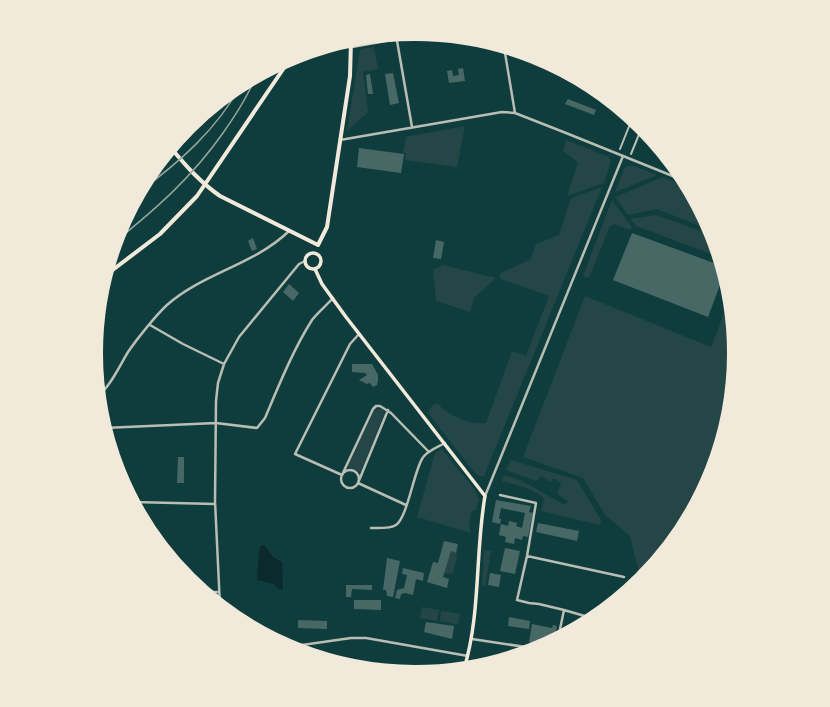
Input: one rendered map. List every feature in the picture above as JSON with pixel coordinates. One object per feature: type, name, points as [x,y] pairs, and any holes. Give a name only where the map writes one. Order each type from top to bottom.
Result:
[{"type":"main road","points":[[316,254],[318,245],[327,227],[350,76],[352,47]]},
{"type":"main road","points":[[113,270],[160,234],[198,196],[283,69]]},
{"type":"main road","points":[[175,152],[205,186],[220,196],[318,245]]},
{"type":"main road","points":[[309,254],[316,254],[320,256],[320,266],[315,268],[308,267],[305,260],[309,254]]},
{"type":"main road","points":[[315,268],[322,284],[486,496],[478,556],[472,639],[466,662]]},
{"type":"street","points":[[397,41],[412,127]]},
{"type":"street","points":[[352,47],[375,43]]},
{"type":"street","points":[[505,54],[515,113]]},
{"type":"street","points":[[340,140],[502,112],[515,113],[675,178]]},
{"type":"street","points":[[620,149],[630,125]]},
{"type":"street","points":[[631,154],[639,134]]},
{"type":"street","points":[[486,496],[623,156]]},
{"type":"street","points":[[104,390],[130,350],[166,306],[179,295],[194,286],[267,249],[289,231]]},
{"type":"street","points":[[219,598],[215,504],[217,389],[224,364],[239,337],[299,264],[305,260]]},
{"type":"street","points":[[111,428],[216,423],[257,428],[265,418],[299,343],[312,320],[320,309],[333,298]]},
{"type":"street","points":[[150,325],[183,344],[224,364]]},
{"type":"street","points":[[342,476],[296,454],[350,344],[360,333]]},
{"type":"street","points":[[388,410],[358,483],[353,488],[348,488],[342,482],[342,476],[373,409],[376,406],[380,406],[388,410],[429,452]]},
{"type":"street","points":[[371,528],[393,527],[398,524],[422,458],[429,452],[445,443]]},
{"type":"street","points":[[342,476],[347,471],[354,471],[358,476],[358,483]]},
{"type":"street","points":[[358,483],[406,505]]},
{"type":"street","points":[[500,495],[536,503],[527,556],[517,600],[540,604],[586,616]]},
{"type":"street","points":[[140,502],[215,504]]},
{"type":"street","points":[[527,556],[624,577]]},
{"type":"street","points":[[212,592],[219,592]]},
{"type":"street","points":[[559,632],[564,610]]},
{"type":"street","points":[[301,645],[351,638],[366,638],[468,656]]},
{"type":"street","points":[[472,639],[525,647]]},
{"type":"shaded area","points":[[374,47],[378,69],[363,72],[368,112],[347,131],[360,49]]},
{"type":"shaded area","points":[[465,126],[457,167],[405,160],[406,153],[403,153],[406,137]]},
{"type":"shaded area","points":[[566,140],[609,157],[611,162],[604,183],[567,196],[578,162],[563,151]]},
{"type":"shaded area","points":[[627,166],[634,166],[657,175],[615,192],[624,169]]},
{"type":"shaded area","points":[[663,177],[678,183],[702,227],[657,209],[628,215],[615,197]]},
{"type":"shaded area","points":[[602,187],[484,476],[479,476],[474,472],[428,413],[431,407],[437,403],[447,412],[459,419],[472,423],[486,423],[512,351],[526,356],[549,296],[501,279],[499,274],[531,259],[536,244],[559,235],[571,198]]},
{"type":"shaded area","points":[[612,200],[632,227],[630,230],[614,224],[610,226],[589,278],[583,276]]},
{"type":"shaded area","points":[[656,215],[704,232],[712,255],[636,226],[630,219]]},
{"type":"shaded area","points":[[443,265],[496,278],[474,298],[470,312],[436,301],[433,270]]},
{"type":"shaded area","points":[[585,296],[711,347],[725,310],[728,333],[728,374],[726,394],[718,435],[712,454],[696,492],[676,528],[639,573],[630,536],[605,515],[583,478],[523,457]]},
{"type":"shaded area","points":[[378,409],[383,410],[384,414],[361,471],[359,472],[349,468],[348,466],[374,411]]},
{"type":"shaded area","points":[[442,449],[475,490],[479,500],[476,510],[471,512],[469,526],[471,533],[417,517],[435,453]]},
{"type":"shaded area","points":[[511,460],[577,480],[601,520],[600,525],[541,511],[544,499],[541,496],[525,488],[502,481],[504,475],[522,481],[565,505],[568,501],[557,494],[561,483],[554,478],[550,482],[541,476],[536,481],[506,470]]},
{"type":"shaded area","points":[[261,545],[264,545],[273,557],[282,562],[283,590],[279,589],[274,584],[257,580],[259,551]]},
{"type":"shaded area","points":[[484,550],[491,551],[485,586],[482,586]]},
{"type":"shaded area","points":[[451,551],[456,553],[457,556],[453,573],[448,574],[444,573]]},
{"type":"shaded area","points":[[422,607],[439,610],[437,621],[420,618]]},
{"type":"shaded area","points":[[441,611],[460,614],[458,625],[440,621]]},
{"type":"shaded area","points":[[275,635],[289,636],[290,641]]},
{"type":"building","points":[[463,68],[465,81],[449,83],[447,71],[452,70],[453,76],[459,75],[458,69]]},
{"type":"building","points":[[393,73],[399,103],[390,105],[385,74]]},
{"type":"building","points":[[370,74],[373,94],[368,94],[366,75]]},
{"type":"building","points":[[568,99],[596,110],[594,115],[565,104]]},
{"type":"building","points":[[359,148],[404,154],[401,173],[357,167]]},
{"type":"building","points":[[632,233],[715,264],[720,284],[708,317],[613,280]]},
{"type":"building","points":[[253,238],[257,249],[252,251],[248,241]]},
{"type":"building","points":[[436,240],[444,242],[441,259],[433,258]]},
{"type":"building","points":[[289,284],[299,293],[293,301],[283,292]]},
{"type":"building","points":[[352,364],[372,364],[378,375],[377,385],[373,387],[370,383],[367,384],[359,380],[367,375],[365,373],[352,372]]},
{"type":"building","points":[[178,457],[184,457],[184,483],[177,483]]},
{"type":"building","points":[[496,500],[531,506],[529,512],[533,513],[528,537],[523,536],[522,540],[515,538],[514,544],[505,542],[506,537],[499,535],[501,524],[508,526],[509,521],[517,523],[516,526],[522,528],[525,513],[501,508],[499,519],[501,519],[500,524],[492,522]]},
{"type":"building","points":[[538,523],[579,531],[577,541],[536,532]]},
{"type":"building","points":[[444,541],[458,544],[456,553],[451,551],[443,577],[449,579],[447,588],[427,582],[433,562],[438,563]]},
{"type":"building","points":[[505,548],[520,551],[515,574],[500,571]]},
{"type":"building","points":[[387,558],[400,561],[393,597],[387,596],[386,590],[383,590]]},
{"type":"building","points":[[403,568],[424,573],[423,581],[416,579],[413,595],[405,593],[401,594],[400,599],[395,598],[397,590],[404,588],[407,575],[402,574]]},
{"type":"building","points":[[490,573],[501,575],[499,587],[488,585]]},
{"type":"building","points":[[346,585],[372,585],[372,590],[352,589],[351,597],[346,597]]},
{"type":"building","points":[[354,600],[381,600],[381,610],[354,609]]},
{"type":"building","points":[[509,617],[530,621],[529,629],[508,626]]},
{"type":"building","points":[[298,620],[327,621],[327,629],[298,628]]},
{"type":"building","points":[[426,622],[454,626],[452,639],[424,632]]},
{"type":"building","points":[[532,624],[552,628],[553,625],[557,626],[555,634],[532,644],[529,642]]},
{"type":"railway","points":[[125,233],[160,204],[199,164],[223,133],[251,87]]},
{"type":"railway","points":[[152,182],[196,144],[221,116],[232,99]]}]
